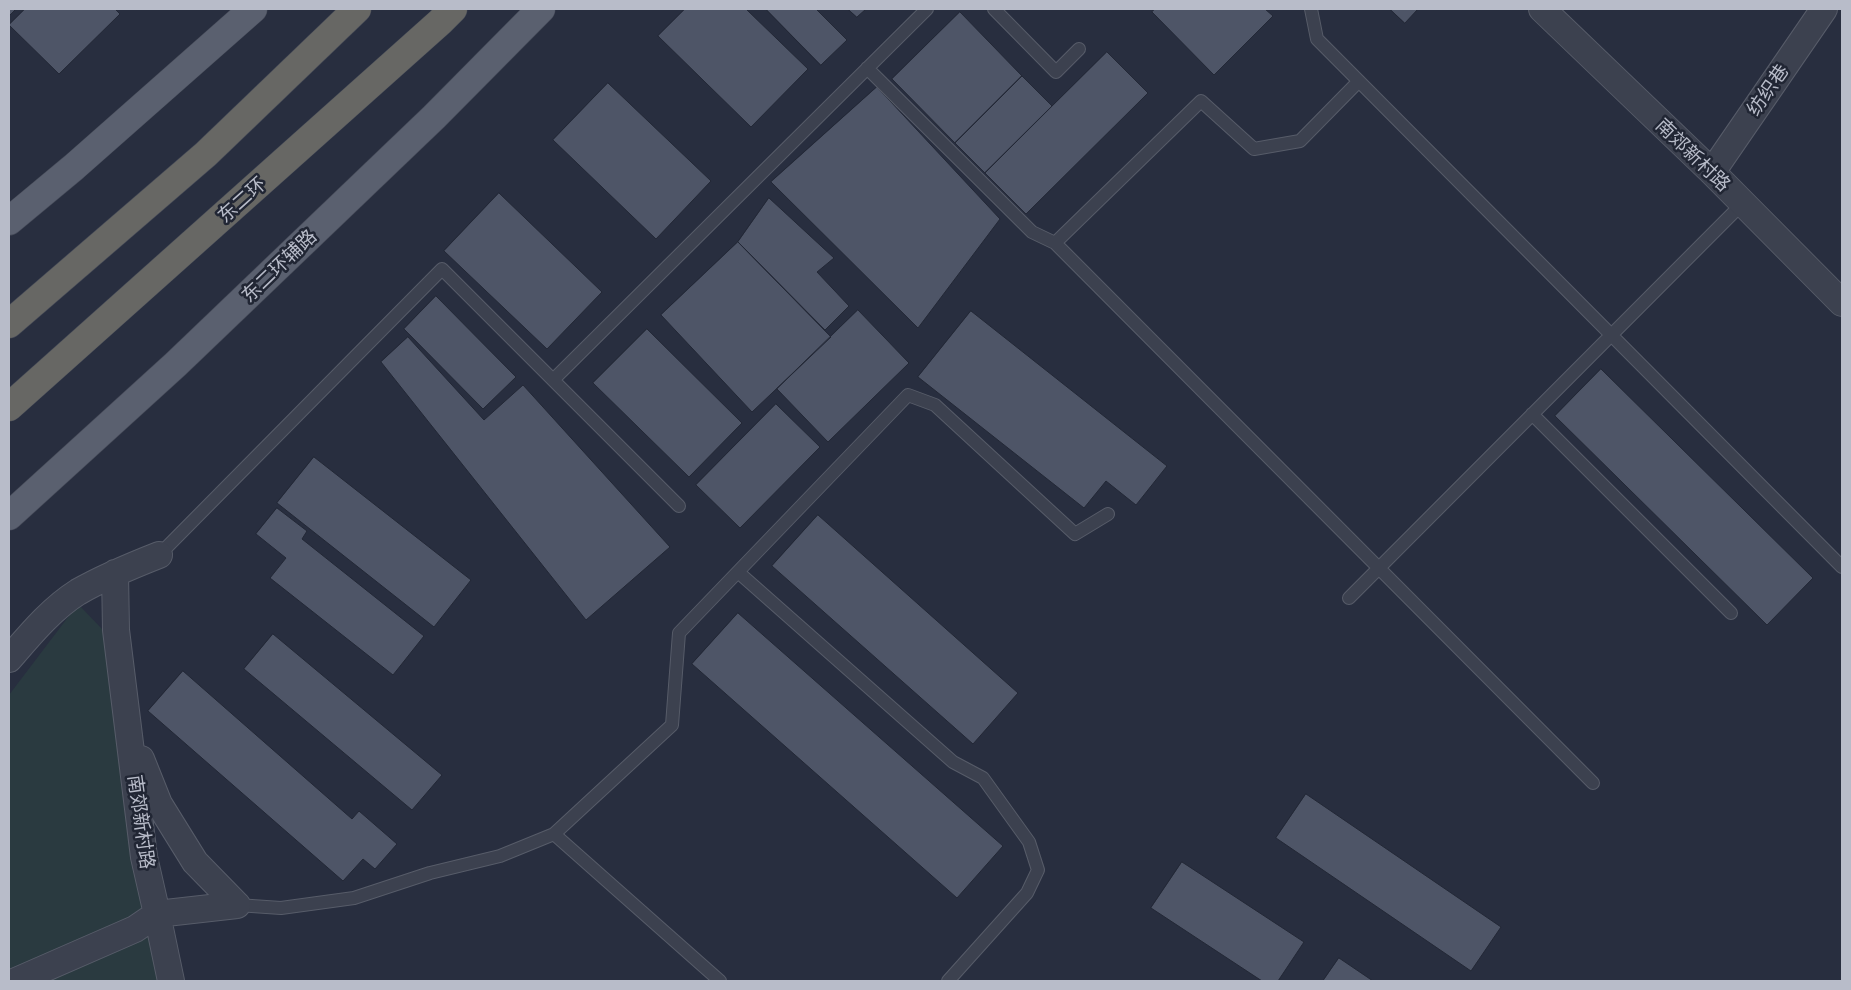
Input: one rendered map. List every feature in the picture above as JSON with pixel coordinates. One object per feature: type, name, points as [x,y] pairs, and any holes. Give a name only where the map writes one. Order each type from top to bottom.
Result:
[{"type":"highway","points":[[9,324],[206,154],[357,9]]},
{"type":"highway","name":"东二环","points":[[9,407],[453,9]]},
{"type":"main road","points":[[9,221],[81,161],[253,9]]},
{"type":"main road","name":"东二环辅路","points":[[9,516],[183,358],[434,117],[541,9]]},
{"type":"street","name":"南郊新村路","points":[[1542,9],[1712,172],[1842,303]]},
{"type":"street","name":"纺织巷","points":[[1712,172],[1824,9]]},
{"type":"street","points":[[9,659],[38,626],[76,593],[115,573],[159,555]]},
{"type":"street","name":"南郊新村路","points":[[115,573],[116,630],[144,857],[171,981]]},
{"type":"street","points":[[128,730],[159,804],[195,862],[237,905]]},
{"type":"street","points":[[16,981],[135,929],[157,914],[237,905]]},
{"type":"lane","points":[[553,380],[927,9]]},
{"type":"lane","points":[[994,9],[1056,72],[1079,49]]},
{"type":"lane","points":[[1311,9],[1317,39],[1842,567]]},
{"type":"lane","points":[[867,68],[1032,232],[1055,243],[1593,783]]},
{"type":"lane","points":[[1055,243],[1201,101],[1254,149],[1300,141],[1359,81]]},
{"type":"lane","points":[[1348,598],[1743,203]]},
{"type":"lane","points":[[159,555],[442,269],[679,506]]},
{"type":"lane","points":[[237,905],[281,908],[354,898],[430,873],[500,856],[554,834],[672,725],[679,633],[908,395],[935,405],[1075,534],[1108,514]]},
{"type":"lane","points":[[1532,414],[1731,613]]},
{"type":"lane","points":[[738,572],[953,762],[983,778],[1029,842],[1038,870],[1027,893],[948,981]]},
{"type":"lane","points":[[554,834],[720,981]]},
{"type":"shaded area","points":[[78,604],[103,630],[124,804],[158,981],[9,981],[9,695]]},
{"type":"building","points":[[9,9],[16,9],[9,16]]},
{"type":"building","points":[[25,9],[115,9],[120,14],[59,74],[9,25]]},
{"type":"building","points":[[685,9],[746,9],[808,69],[751,127],[658,36]]},
{"type":"building","points":[[766,9],[816,9],[847,40],[821,65]]},
{"type":"building","points":[[848,9],[866,9],[857,17]]},
{"type":"building","points":[[1155,9],[1265,9],[1273,16],[1214,75],[1152,12]]},
{"type":"building","points":[[1390,9],[1418,9],[1405,23]]},
{"type":"building","points":[[960,12],[1022,76],[955,143],[892,79]]},
{"type":"building","points":[[1107,52],[1148,93],[1026,214],[985,173]]},
{"type":"building","points":[[1022,76],[1052,106],[985,173],[955,143]]},
{"type":"building","points":[[608,83],[711,181],[656,239],[553,140]]},
{"type":"building","points":[[877,87],[1000,219],[918,328],[771,182]]},
{"type":"building","points":[[499,193],[602,292],[547,349],[444,251]]},
{"type":"building","points":[[769,198],[834,258],[817,272],[849,306],[825,330],[738,242]]},
{"type":"building","points":[[738,242],[831,337],[752,412],[661,315]]},
{"type":"building","points":[[436,296],[516,377],[483,409],[404,329]]},
{"type":"building","points":[[858,310],[909,363],[828,442],[777,389]]},
{"type":"building","points":[[971,311],[1167,466],[1136,505],[1106,481],[1084,508],[918,377]]},
{"type":"building","points":[[647,329],[742,423],[689,477],[593,383]]},
{"type":"building","points":[[408,337],[484,420],[523,385],[670,547],[586,620],[381,362]]},
{"type":"building","points":[[1601,369],[1813,578],[1767,625],[1555,416]]},
{"type":"building","points":[[776,404],[820,447],[740,528],[696,485]]},
{"type":"building","points":[[314,457],[471,580],[434,627],[277,503]]},
{"type":"building","points":[[277,508],[307,531],[302,539],[424,636],[393,675],[270,578],[286,558],[256,534]]},
{"type":"building","points":[[818,515],[1018,693],[973,744],[772,566]]},
{"type":"building","points":[[738,613],[1003,846],[957,898],[692,664]]},
{"type":"building","points":[[273,634],[442,775],[412,810],[244,669]]},
{"type":"building","points":[[183,671],[352,819],[359,811],[397,844],[375,869],[363,859],[343,881],[148,711]]},
{"type":"building","points":[[1306,794],[1501,927],[1471,971],[1276,838]]},
{"type":"building","points":[[1182,862],[1304,942],[1278,981],[1262,981],[1151,908]]},
{"type":"building","points":[[1339,958],[1373,981],[1323,981]]}]
